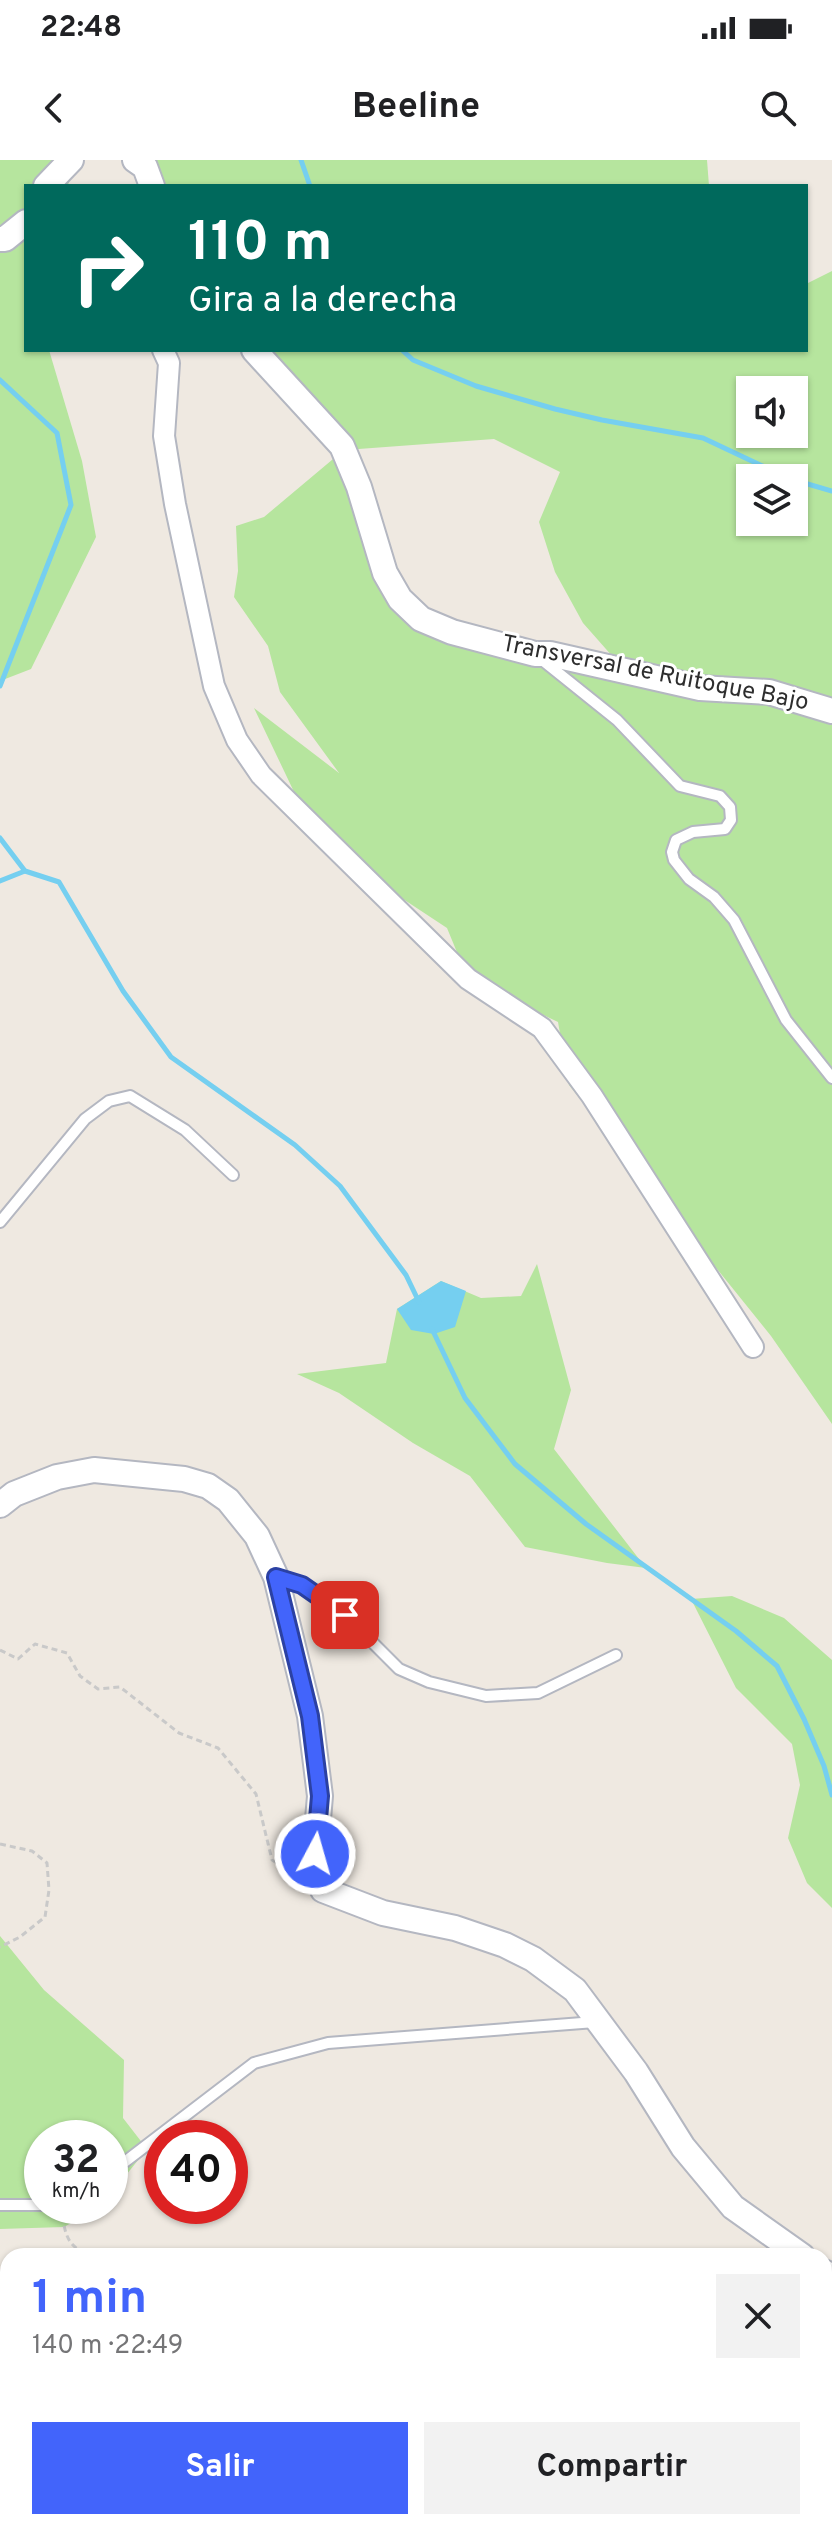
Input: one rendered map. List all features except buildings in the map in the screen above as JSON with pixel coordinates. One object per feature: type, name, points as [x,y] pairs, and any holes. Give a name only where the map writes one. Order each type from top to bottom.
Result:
[{"type":"street","points":[[48,184],[72,160]]},
{"type":"street","points":[[66,184],[72,160]]},
{"type":"street","points":[[135,160],[145,167],[151,184]]},
{"type":"street","points":[[0,239],[5,239],[24,224]]},
{"type":"street","points":[[164,352],[169,363],[164,436],[175,504],[214,686],[237,740],[261,775],[468,979],[542,1028],[592,1096],[753,1347]]},
{"type":"street","name":"Transversal de Ruitoque Bajo","points":[[256,352],[342,446],[359,487],[385,573],[400,599],[421,619],[452,632],[535,654],[550,654],[700,688],[769,692],[832,711]]},
{"type":"street","points":[[0,1505],[14,1494],[57,1477],[94,1470],[184,1479],[208,1486],[228,1500],[257,1536],[276,1577],[310,1716],[320,1796],[315,1854],[323,1890],[383,1913],[455,1928],[505,1945],[533,1959],[575,1990],[636,2072],[683,2147],[733,2207],[791,2248]]},
{"type":"lane","points":[[535,654],[617,720],[680,786],[720,796],[730,807],[731,820],[725,829],[693,832],[676,840],[672,852],[674,860],[689,879],[714,897],[734,920],[786,1020],[832,1078]]},
{"type":"lane","points":[[0,1222],[85,1119],[109,1101],[130,1096],[185,1130],[233,1175]]},
{"type":"lane","points":[[276,1577],[302,1585],[345,1615],[399,1669],[429,1682],[486,1696],[538,1693],[616,1655]]},
{"type":"lane","points":[[128,2159],[254,2063],[328,2043],[599,2021]]},
{"type":"lane","points":[[0,2205],[24,2205]]},
{"type":"path","points":[[0,1650],[18,1659],[35,1644],[67,1653],[80,1676],[98,1689],[120,1687],[179,1733],[218,1748],[256,1794],[272,1860],[323,1890]]},
{"type":"path","points":[[0,1844],[32,1851],[47,1863],[49,1890],[45,1917],[20,1937],[0,1947]]},
{"type":"path","points":[[64,2224],[69,2242],[76,2248]]},
{"type":"green space","points":[[0,160],[73,160],[68,184],[24,184],[24,352],[50,352],[82,461],[96,537],[31,669],[0,681]]},
{"type":"green space","points":[[150,160],[707,160],[709,184],[154,184]]},
{"type":"green space","points":[[832,271],[832,1424],[771,1336],[569,1085],[558,1022],[468,979],[447,928],[400,897],[344,851],[296,796],[254,708],[339,773],[280,692],[268,646],[234,597],[238,571],[236,526],[264,517],[345,449],[256,352],[808,352],[808,283]],"holes":[[[494,439],[560,472],[539,522],[555,572],[583,623],[628,674],[421,619],[385,573],[345,450]]]},
{"type":"green space","points":[[537,1264],[571,1390],[554,1449],[646,1568],[525,1547],[470,1476],[413,1443],[339,1393],[297,1374],[386,1363],[397,1309],[441,1281],[481,1298],[521,1296]]},
{"type":"green space","points":[[732,1596],[784,1618],[832,1660],[832,1908],[807,1883],[788,1838],[800,1785],[792,1744],[736,1688],[691,1599]]},
{"type":"green space","points":[[0,1936],[44,1990],[124,2060],[125,2120],[24,2120],[24,2224],[69,2224],[64,2227],[0,2229]]},
{"type":"green space","points":[[128,2124],[144,2145],[144,2153],[128,2173]]},
{"type":"water","points":[[441,1281],[466,1291],[455,1327],[434,1334],[411,1330],[397,1309]]},
{"type":"waterway","points":[[301,160],[309,184]]},
{"type":"waterway","points":[[404,352],[413,360],[476,386],[602,420],[703,438],[758,464]]},
{"type":"waterway","points":[[0,380],[57,433],[71,505],[0,686]]},
{"type":"waterway","points":[[808,484],[832,491]]},
{"type":"waterway","points":[[0,838],[25,871],[59,882],[123,991],[171,1057],[295,1145],[340,1186],[406,1275],[419,1302]]},
{"type":"waterway","points":[[0,881],[25,871]]},
{"type":"waterway","points":[[432,1329],[465,1398],[515,1464],[586,1524],[736,1631],[777,1666],[804,1719],[824,1766],[832,1795]]},
{"type":"route","points":[[315,1854],[320,1796],[310,1716],[276,1577],[302,1585],[345,1615]]}]
